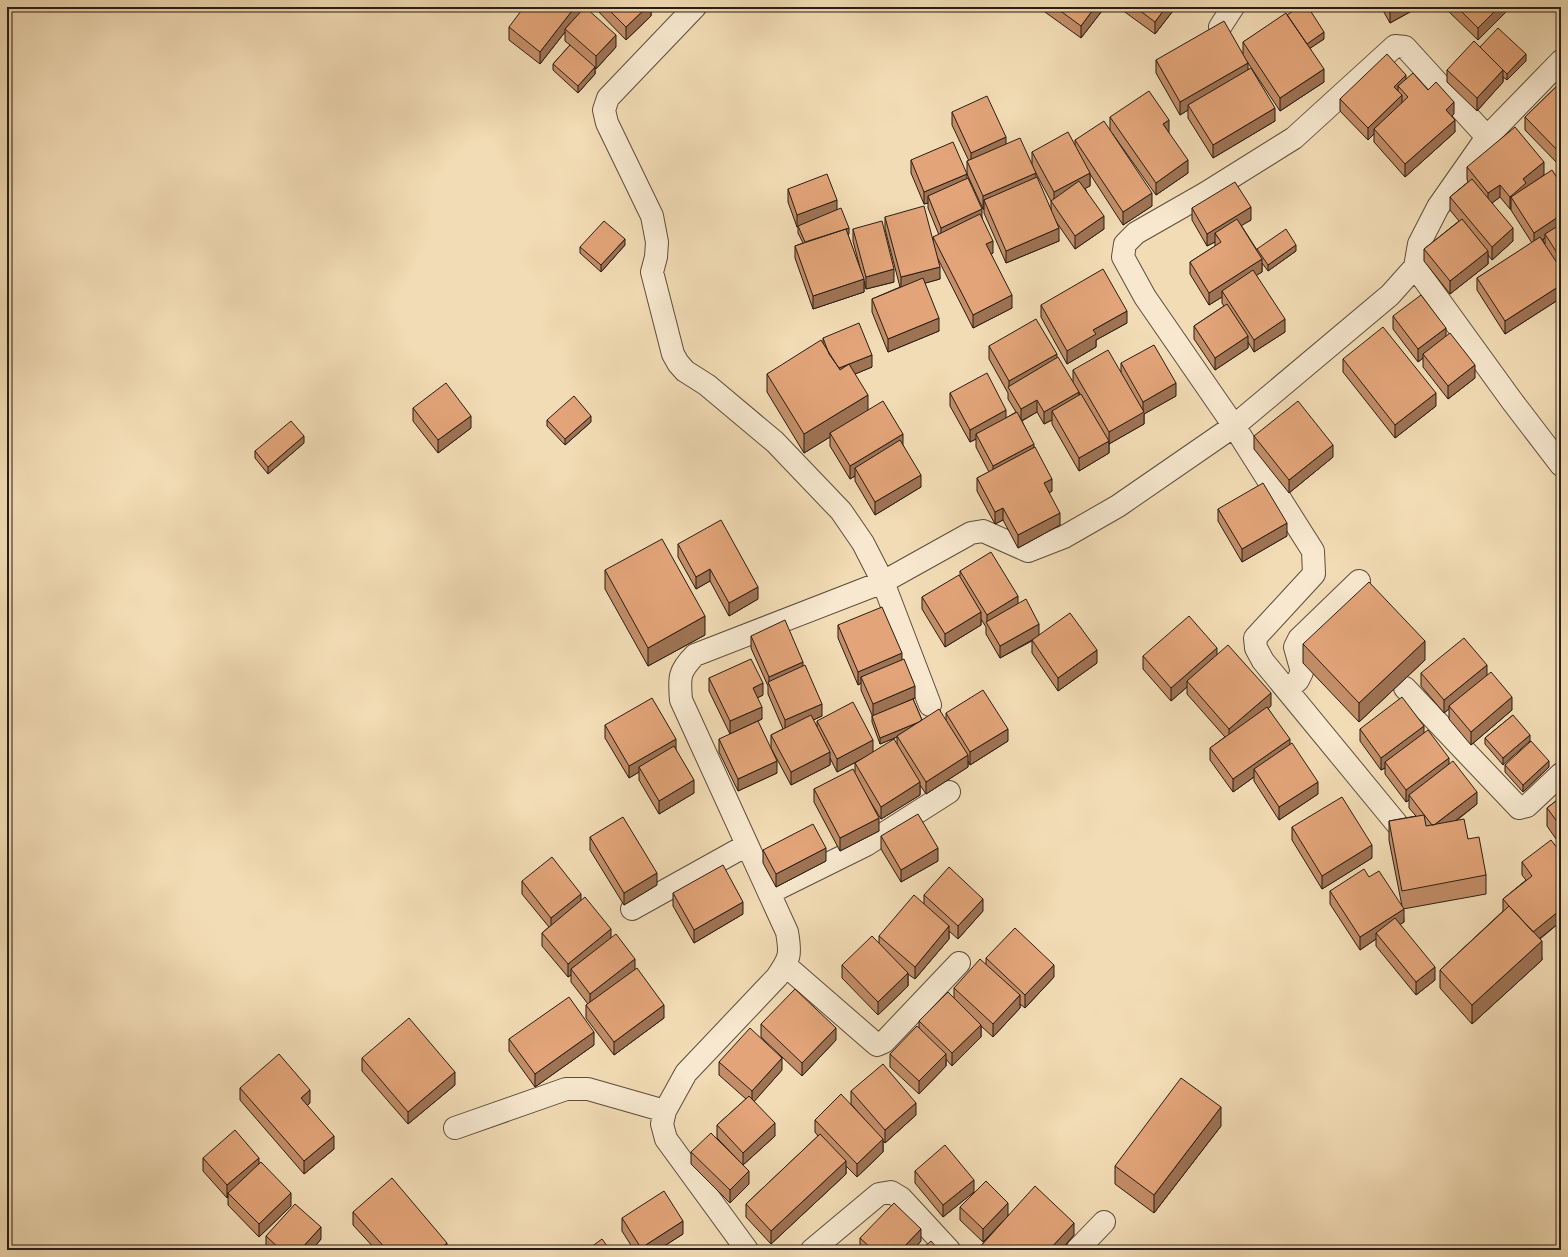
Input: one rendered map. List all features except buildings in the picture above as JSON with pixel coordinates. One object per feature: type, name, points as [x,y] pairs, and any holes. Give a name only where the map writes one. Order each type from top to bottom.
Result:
[{"type":"street","points":[[695,7],[608,98],[604,110],[608,124],[652,216],[656,229],[656,257],[652,272],[673,354],[685,371],[707,385],[775,442],[841,511],[863,543],[883,582],[930,705]]},
{"type":"street","points":[[1220,27],[1234,7]]},
{"type":"street","points":[[1397,824],[1263,661],[1256,648],[1255,638],[1314,574],[1313,551],[1234,426],[1146,297],[1123,257],[1125,244],[1136,233],[1206,193],[1294,138],[1395,46],[1406,47],[1487,138]]},
{"type":"street","points":[[747,1250],[666,1139],[662,1124],[665,1111],[686,1073],[777,977],[791,952],[787,932],[681,700],[679,678],[684,666],[696,655],[883,582],[971,533],[984,532],[1028,551],[1064,537],[1118,506],[1234,426],[1390,295],[1416,267],[1419,244],[1438,207],[1487,138],[1561,61]]},
{"type":"street","points":[[1416,267],[1561,465]]},
{"type":"street","points":[[1287,690],[1298,680],[1302,672],[1295,647],[1299,639],[1359,581]]},
{"type":"street","points":[[1405,688],[1519,808],[1527,806],[1561,774]]},
{"type":"street","points":[[769,892],[866,845],[949,792]]},
{"type":"street","points":[[632,909],[747,845]]},
{"type":"street","points":[[785,965],[877,1045],[884,1042],[959,963]]},
{"type":"street","points":[[455,1128],[566,1089],[588,1089],[665,1111]]},
{"type":"street","points":[[812,1250],[879,1194],[891,1192],[901,1198],[949,1250]]},
{"type":"street","points":[[1077,1250],[1104,1222]]}]
